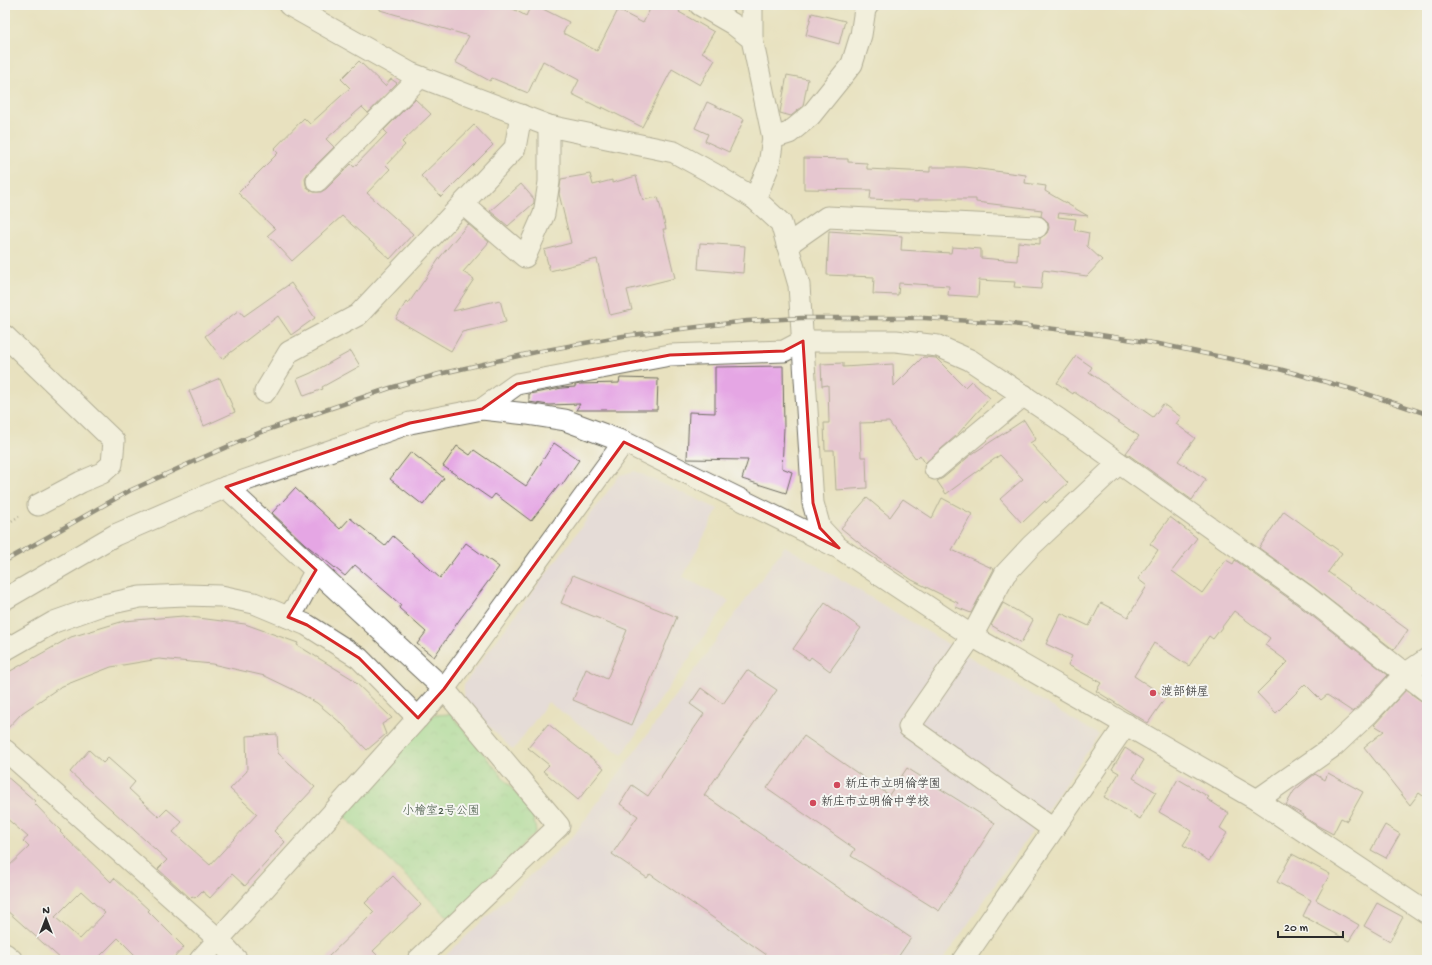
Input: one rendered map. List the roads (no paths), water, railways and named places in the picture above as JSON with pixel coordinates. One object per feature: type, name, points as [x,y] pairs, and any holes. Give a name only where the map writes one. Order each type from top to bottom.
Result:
[{"type":"street","points":[[289,5],[410,73],[420,77],[549,126],[674,152],[755,199],[781,223],[799,285],[813,503],[820,528],[839,548]]},
{"type":"street","points":[[700,5],[733,24],[752,39]]},
{"type":"street","points":[[752,5],[752,39],[773,138],[769,165],[755,199]]},
{"type":"street","points":[[773,138],[789,133],[811,115],[852,64],[861,35],[865,9],[868,5]]},
{"type":"street","points":[[317,181],[420,77]]},
{"type":"street","points":[[265,392],[289,352],[358,315],[463,204],[514,148],[521,115]]},
{"type":"street","points":[[463,204],[525,257],[544,214],[549,182],[549,126]]},
{"type":"street","points":[[787,244],[828,217],[1038,227]]},
{"type":"street","points":[[5,336],[114,441],[112,464],[102,473],[81,482],[38,505]]},
{"type":"street","points":[[482,409],[517,384],[670,355],[784,351],[803,341],[896,341],[938,346],[970,360],[1024,395],[1305,595],[1427,691]]},
{"type":"street","points":[[935,469],[1024,395]]},
{"type":"street","points":[[5,599],[115,535],[226,487],[410,423],[482,409],[565,420],[624,442],[839,548],[972,636],[1257,800],[1427,913]]},
{"type":"street","points":[[200,960],[444,689],[624,442]]},
{"type":"street","points":[[1053,829],[909,727],[972,636],[1005,574],[1031,546],[1119,463]]},
{"type":"street","points":[[226,487],[444,689],[559,826],[418,960]]},
{"type":"street","points":[[288,617],[297,606],[316,570]]},
{"type":"street","points":[[5,650],[54,622],[98,606],[140,598],[185,595],[221,596],[254,603],[307,625],[359,658],[418,718]]},
{"type":"street","points":[[1257,800],[1334,746],[1368,714],[1405,674],[1427,659]]},
{"type":"street","points":[[963,960],[1126,724]]},
{"type":"street","points":[[5,750],[218,940],[237,960]]},
{"type":"street","points":[[5,954],[12,960]]},
{"type":"railway","points":[[5,561],[129,491],[197,460],[261,432],[390,388],[439,374],[536,352],[623,336],[747,321],[801,318],[924,318],[1003,323],[1081,332],[1159,344],[1279,369],[1355,390],[1427,414]]},
{"type":"place","name":"渡部餅屋","points":[[1153,693]]},
{"type":"place","name":"新庄市立明倫学園","points":[[837,785]]},
{"type":"place","name":"新庄市立明倫中学校","points":[[813,803]]},
{"type":"park label","name":"小檜室2号公園","points":[[441,812]]}]
